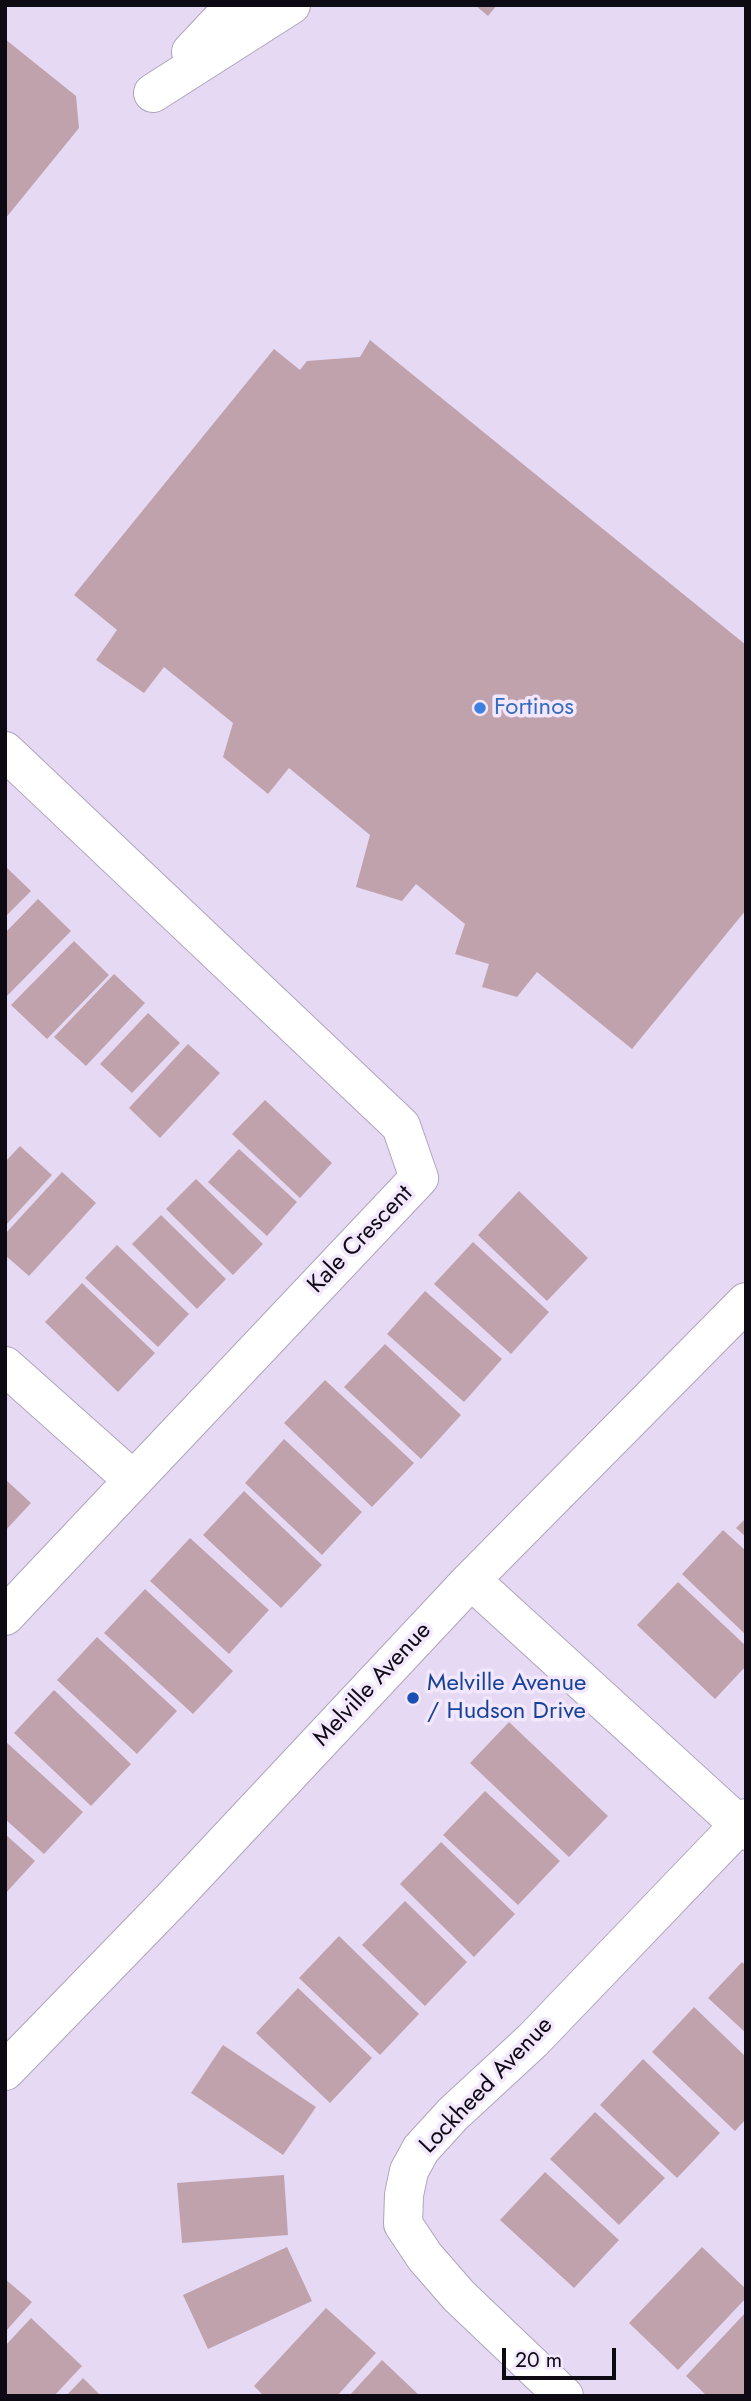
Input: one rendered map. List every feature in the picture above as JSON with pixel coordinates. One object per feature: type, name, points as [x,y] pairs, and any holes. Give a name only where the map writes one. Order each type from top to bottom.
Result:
[{"type":"street","points":[[235,5],[153,93],[291,5]]},
{"type":"street","name":"Kale Crescent","points":[[5,751],[401,1126],[419,1178],[5,1616]]},
{"type":"street","name":"Melville Avenue","points":[[5,2071],[175,1896],[471,1580],[746,1302]]},
{"type":"street","points":[[5,1366],[133,1480]]},
{"type":"street","points":[[471,1580],[744,1825]]},
{"type":"street","name":"Lockheed Avenue","points":[[564,2396],[458,2296],[425,2257],[403,2224],[404,2195],[409,2171],[421,2149],[453,2114],[533,2040],[744,1825]]},
{"type":"building","points":[[475,5],[497,5],[488,16]]},
{"type":"building","points":[[5,39],[76,96],[79,128],[5,219]]},
{"type":"building","name":"Fortinos","points":[[370,340],[746,645],[746,910],[632,1049],[537,972],[517,997],[482,987],[489,964],[455,954],[465,924],[416,884],[402,901],[356,887],[370,835],[289,768],[268,794],[223,757],[233,723],[164,667],[144,693],[96,660],[117,630],[74,595],[274,349],[300,370],[307,361],[360,357]]},
{"type":"building","points":[[5,866],[31,891],[5,917]]},
{"type":"building","points":[[38,899],[71,931],[5,998],[5,933]]},
{"type":"building","points":[[74,941],[109,975],[47,1039],[11,1005]]},
{"type":"building","points":[[114,974],[145,1003],[86,1066],[54,1037]]},
{"type":"building","points":[[148,1013],[180,1043],[132,1093],[100,1064]]},
{"type":"building","points":[[188,1044],[220,1073],[160,1138],[129,1108]]},
{"type":"building","points":[[265,1100],[332,1163],[300,1198],[232,1134]]},
{"type":"building","points":[[20,1146],[52,1175],[5,1226],[5,1162]]},
{"type":"building","points":[[239,1149],[297,1202],[267,1236],[208,1182]]},
{"type":"building","points":[[62,1172],[96,1203],[29,1276],[5,1255],[5,1234]]},
{"type":"building","points":[[196,1179],[263,1244],[233,1275],[166,1209]]},
{"type":"building","points":[[519,1191],[588,1258],[547,1301],[478,1235]]},
{"type":"building","points":[[161,1215],[226,1279],[197,1309],[132,1244]]},
{"type":"building","points":[[473,1242],[549,1312],[511,1354],[434,1284]]},
{"type":"building","points":[[117,1245],[189,1314],[158,1347],[85,1278]]},
{"type":"building","points":[[82,1283],[155,1353],[118,1392],[45,1322]]},
{"type":"building","points":[[425,1291],[502,1359],[464,1402],[387,1334]]},
{"type":"building","points":[[385,1344],[461,1415],[421,1459],[344,1387]]},
{"type":"building","points":[[325,1380],[414,1463],[372,1507],[284,1423]]},
{"type":"building","points":[[284,1439],[362,1512],[322,1555],[245,1483]]},
{"type":"building","points":[[5,1479],[31,1503],[5,1531]]},
{"type":"building","points":[[244,1491],[322,1565],[281,1608],[203,1535]]},
{"type":"building","points":[[746,1518],[746,1537],[736,1528]]},
{"type":"building","points":[[723,1530],[746,1551],[746,1635],[682,1574]]},
{"type":"building","points":[[190,1538],[269,1610],[229,1654],[150,1581]]},
{"type":"building","points":[[678,1582],[746,1646],[746,1666],[715,1699],[637,1625]]},
{"type":"building","points":[[145,1589],[233,1671],[193,1714],[104,1633]]},
{"type":"building","points":[[97,1637],[177,1711],[137,1754],[57,1680]]},
{"type":"building","points":[[54,1690],[131,1764],[91,1806],[14,1733]]},
{"type":"building","points":[[509,1722],[608,1816],[569,1857],[470,1763]]},
{"type":"building","points":[[6,1742],[83,1812],[44,1854],[5,1819]]},
{"type":"building","points":[[485,1791],[560,1861],[518,1905],[443,1835]]},
{"type":"building","points":[[5,1834],[35,1861],[5,1894]]},
{"type":"building","points":[[441,1842],[515,1914],[474,1957],[400,1884]]},
{"type":"building","points":[[405,1901],[467,1962],[425,2006],[362,1945]]},
{"type":"building","points":[[339,1936],[419,2014],[380,2055],[299,1978]]},
{"type":"building","points":[[742,1962],[746,1966],[746,2033],[708,1998]]},
{"type":"building","points":[[298,1988],[372,2058],[330,2103],[256,2033]]},
{"type":"building","points":[[694,2007],[746,2057],[746,2119],[735,2131],[652,2052]]},
{"type":"building","points":[[223,2045],[316,2107],[283,2155],[191,2093]]},
{"type":"building","points":[[643,2059],[720,2133],[677,2178],[600,2105]]},
{"type":"building","points":[[595,2112],[665,2178],[619,2225],[550,2159]]},
{"type":"building","points":[[545,2172],[619,2240],[574,2288],[500,2220]]},
{"type":"building","points":[[284,2175],[288,2235],[182,2243],[177,2183]]},
{"type":"building","points":[[287,2247],[312,2301],[208,2349],[183,2295]]},
{"type":"building","points":[[702,2247],[746,2289],[746,2298],[678,2370],[629,2323]]},
{"type":"building","points":[[5,2279],[32,2302],[5,2332]]},
{"type":"building","points":[[326,2308],[376,2353],[337,2396],[264,2396],[254,2386]]},
{"type":"building","points":[[746,2312],[746,2396],[707,2396],[686,2376]]},
{"type":"building","points":[[31,2318],[82,2366],[54,2396],[5,2396],[5,2346]]},
{"type":"building","points":[[382,2360],[420,2396],[349,2396]]},
{"type":"building","points":[[83,2378],[101,2396],[66,2396]]},
{"type":"place","name":"Fortinos","points":[[480,708]]},
{"type":"place","name":"Melville Avenue / Hudson Drive","points":[[413,1698]]}]
